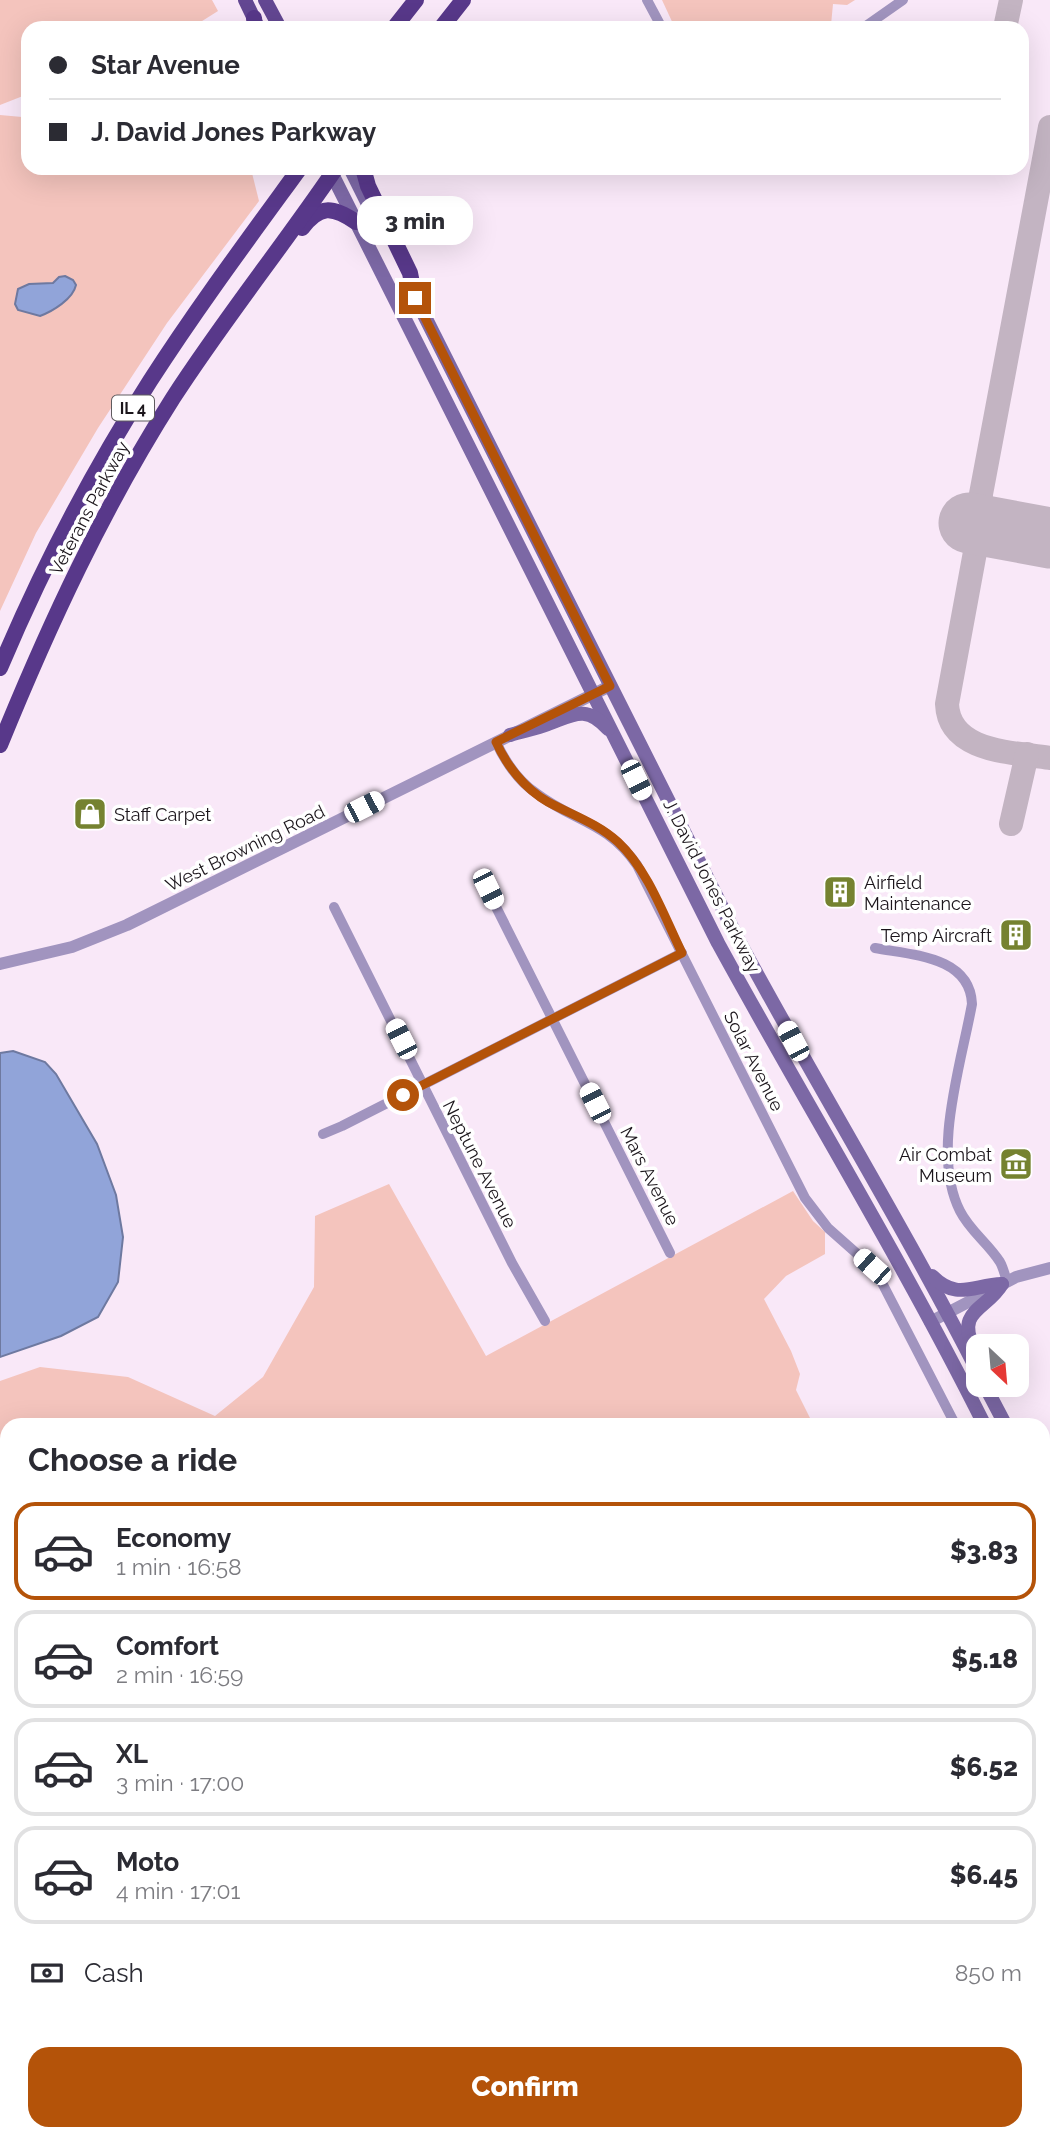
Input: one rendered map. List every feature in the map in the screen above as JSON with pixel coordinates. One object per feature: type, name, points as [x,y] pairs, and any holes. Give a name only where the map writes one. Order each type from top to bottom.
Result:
[{"type":"highway","points":[[400,21],[416,0]]},
{"type":"highway","points":[[409,21],[425,0]]},
{"type":"highway","points":[[440,21],[452,0]]},
{"type":"highway","points":[[445,21],[463,0]]},
{"type":"highway","points":[[287,187],[291,175]]},
{"type":"highway","name":"Veterans Parkway","points":[[0,668],[54,549],[116,436],[189,323],[295,175]]},
{"type":"highway","name":"Veterans Parkway","points":[[0,745],[48,630],[103,518],[173,399],[328,175]]},
{"type":"highway","points":[[365,175],[410,273],[415,298]]},
{"type":"highway","points":[[224,324],[240,315],[300,230],[316,214],[333,210],[356,222]]},
{"type":"main road","points":[[244,0],[254,21]]},
{"type":"main road","points":[[265,0],[276,21]]},
{"type":"main road","name":"J. David Jones Parkway","points":[[334,175],[718,943],[981,1418]]},
{"type":"main road","name":"J. David Jones Parkway","points":[[354,175],[738,939],[966,1348]]},
{"type":"main road","points":[[510,735],[548,725],[571,713],[601,721],[613,734]]},
{"type":"main road","points":[[921,1265],[943,1287],[952,1290],[1005,1283]]},
{"type":"main road","points":[[969,1334],[968,1324],[976,1310],[1005,1283]]},
{"type":"main road","points":[[991,1397],[1002,1418]]},
{"type":"main road","points":[[998,1397],[1009,1418]]},
{"type":"street","points":[[647,0],[658,21]]},
{"type":"street","points":[[873,21],[903,0]]},
{"type":"street","name":"West Browning Road","points":[[0,964],[72,947],[127,925],[610,686]]},
{"type":"street","name":"Solar Avenue","points":[[496,742],[504,760],[533,792],[599,827],[625,848],[638,865],[805,1198],[828,1228],[872,1267],[884,1285],[952,1418]]},
{"type":"street","name":"Mars Avenue","points":[[488,889],[670,1253]]},
{"type":"street","name":"Neptune Avenue","points":[[334,907],[512,1264],[545,1321]]},
{"type":"street","points":[[875,948],[946,964],[959,973],[970,991],[972,1004],[950,1120],[946,1146],[947,1165],[959,1210],[1000,1262],[1005,1283]]},
{"type":"street","points":[[323,1134],[682,953]]},
{"type":"street","points":[[930,1322],[1005,1283],[1034,1271],[1050,1268]]},
{"type":"shaded area","points":[[0,0],[212,0],[218,11],[202,21],[21,21],[21,97],[0,105]]},
{"type":"shaded area","points":[[662,0],[855,0],[847,5],[833,4],[831,21],[672,21]]},
{"type":"shaded area","points":[[0,115],[21,117],[21,175],[252,175],[259,201],[167,323],[98,428],[36,533],[0,611]]},
{"type":"shaded area","points":[[389,1184],[486,1356],[793,1191],[813,1221],[825,1232],[825,1254],[786,1276],[764,1299],[800,1374],[796,1390],[810,1418],[0,1418],[0,1381],[40,1367],[128,1377],[215,1416],[263,1377],[314,1287],[315,1216]]},
{"type":"water","points":[[65,276],[76,285],[62,304],[40,316],[18,310],[15,304],[18,289],[29,284],[53,283],[59,277]]},
{"type":"water","points":[[13,1051],[45,1062],[56,1074],[97,1144],[116,1195],[123,1237],[118,1282],[98,1317],[61,1336],[0,1357],[0,1053]]},
{"type":"taxiway","points":[[1006,21],[1011,0]]},
{"type":"taxiway","points":[[1050,127],[981,494],[980,525],[947,704],[951,720],[959,732],[971,741],[1002,751],[1050,758]]},
{"type":"taxiway","points":[[1011,824],[1027,754]]},
{"type":"runway","points":[[969,523],[1050,538]]},
{"type":"place","name":"Staff Carpet","points":[[90,814]]},
{"type":"place","name":"Airfield Maintenance","points":[[840,892]]},
{"type":"place","name":"Temp Aircraft","points":[[1016,935]]},
{"type":"place","name":"Air Combat Museum","points":[[1016,1164]]},
{"type":"route","points":[[403,1095],[682,953],[638,865],[625,848],[599,827],[533,792],[504,760],[496,742],[610,686],[415,298]]}]
